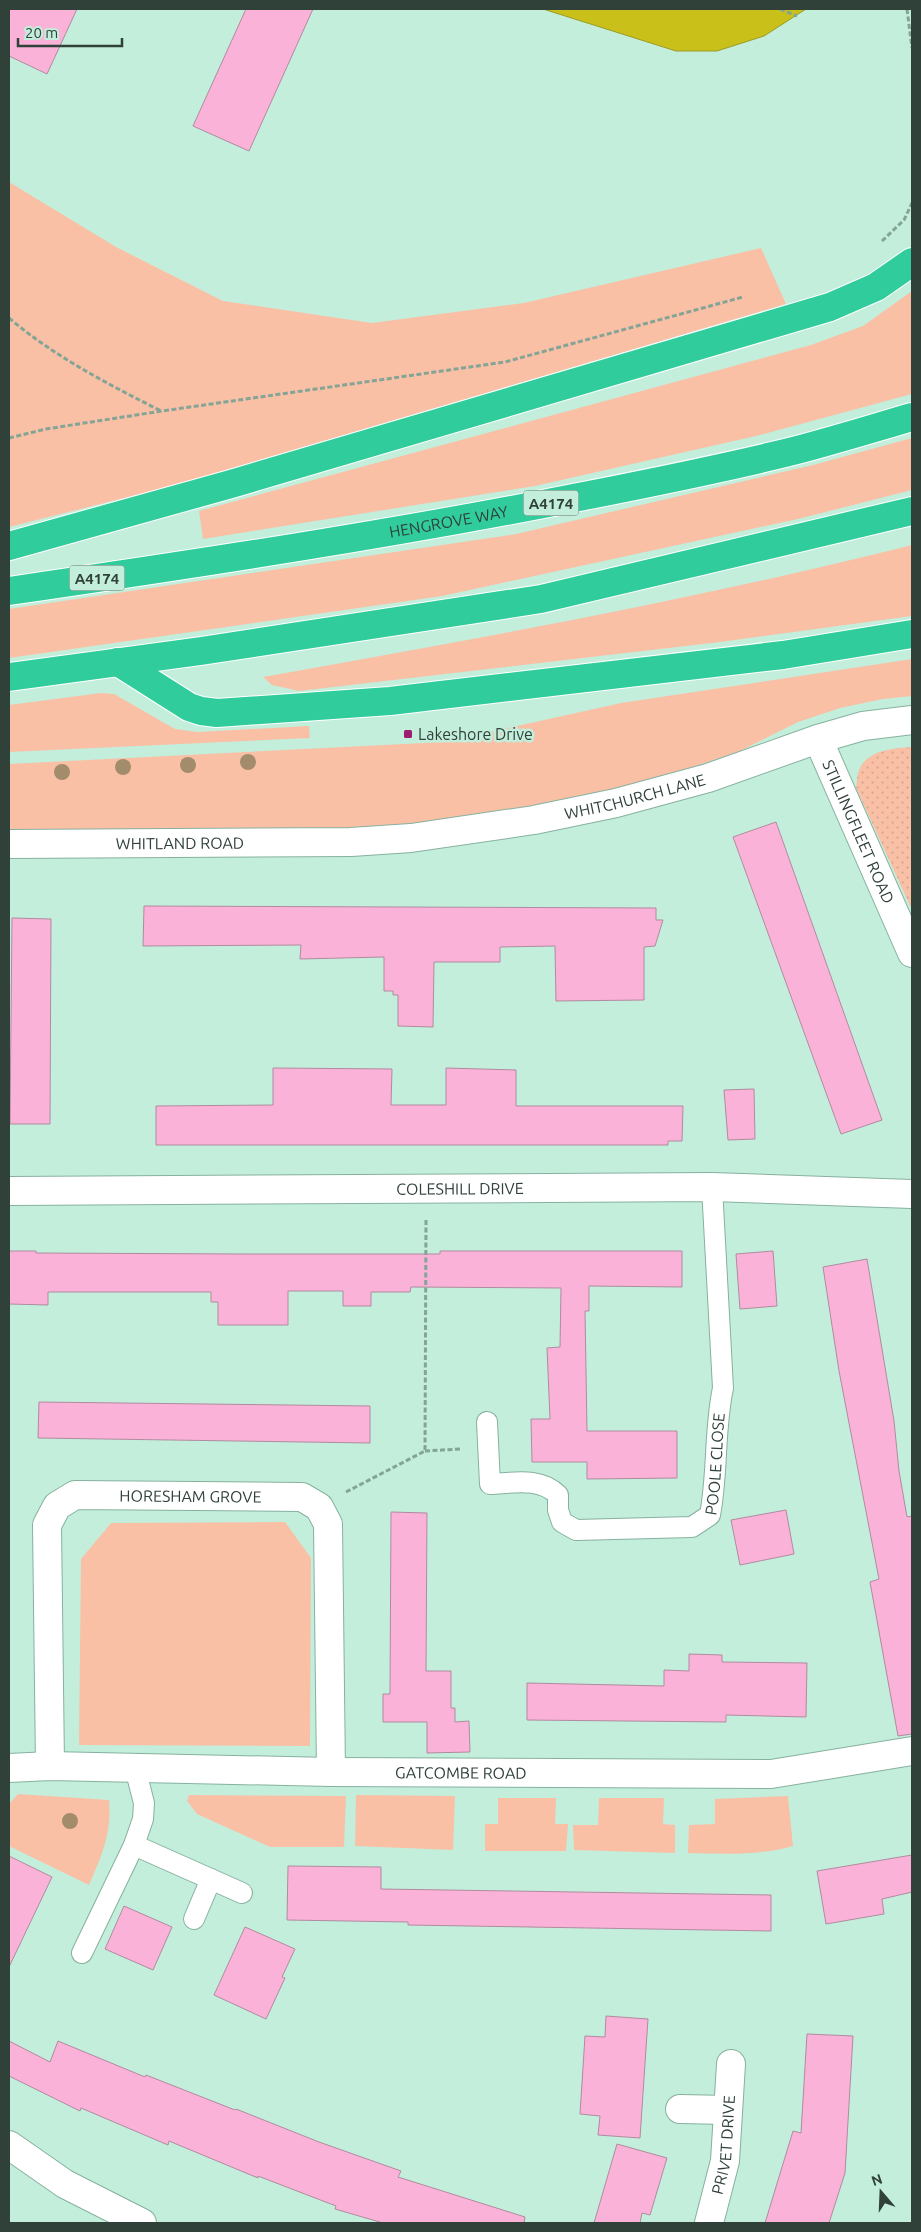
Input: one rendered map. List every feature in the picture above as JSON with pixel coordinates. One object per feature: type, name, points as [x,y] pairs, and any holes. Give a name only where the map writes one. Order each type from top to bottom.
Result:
[{"type":"highway","points":[[9,546],[231,484],[830,307],[876,288],[912,262]]},
{"type":"highway","name":"HENGROVE WAY","points":[[9,591],[372,536],[527,508],[796,450],[912,417]]},
{"type":"highway","points":[[9,677],[541,599],[912,511]]},
{"type":"highway","points":[[118,662],[189,707],[217,713],[390,701],[783,655],[912,634]]},
{"type":"street","name":"WHITCHURCH LANE","points":[[351,842],[430,836],[534,820],[616,803],[708,778],[818,739],[864,726],[912,720]]},
{"type":"street","name":"STILLINGFLEET ROAD","points":[[818,739],[912,953]]},
{"type":"street","name":"WHITLAND ROAD","points":[[9,844],[351,842]]},
{"type":"street","name":"COLESHILL DRIVE","points":[[9,1191],[712,1187],[912,1194]]},
{"type":"street","name":"HORESHAM GROVE","points":[[50,1766],[47,1525],[57,1506],[75,1495],[85,1495],[302,1497],[319,1507]]},
{"type":"street","points":[[319,1507],[328,1524],[331,1772]]},
{"type":"street","name":"GATCOMBE ROAD","points":[[9,1768],[50,1766],[331,1772],[771,1774],[912,1751]]},
{"type":"street","name":"PRIVET DRIVE","points":[[709,2223],[725,2161],[731,2064]]},
{"type":"street","points":[[680,2109],[728,2110]]},
{"type":"street","points":[[9,2145],[65,2184],[142,2223]]},
{"type":"lane","name":"POOLE CLOSE","points":[[487,1422],[490,1484],[536,1482],[550,1487],[558,1495],[558,1510],[562,1522],[576,1530],[692,1527],[710,1515],[714,1493],[718,1413],[723,1388],[712,1187]]},
{"type":"lane","points":[[82,1953],[134,1845],[142,1819],[144,1803],[135,1768]]},
{"type":"lane","points":[[134,1845],[242,1893]]},
{"type":"lane","points":[[194,1919],[211,1880]]},
{"type":"path","points":[[780,9],[797,16]]},
{"type":"path","points":[[907,9],[912,48]]},
{"type":"path","points":[[879,245],[904,220],[912,203]]},
{"type":"path","points":[[9,438],[46,429],[162,411],[504,362],[751,295]]},
{"type":"path","points":[[9,318],[28,334],[89,374],[162,411]]},
{"type":"path","points":[[425,1451],[426,1188]]},
{"type":"path","points":[[319,1507],[425,1451],[488,1448]]},
{"type":"shaded area","points":[[543,9],[806,9],[764,36],[717,51],[676,51]]},
{"type":"shaded area","points":[[9,182],[116,247],[223,301],[372,323],[524,303],[761,248],[786,304],[168,487],[9,527]]},
{"type":"shaded area","points":[[912,291],[912,394],[756,436],[535,486],[203,539],[199,511],[811,345],[863,326]]},
{"type":"shaded area","points":[[912,438],[912,490],[798,519],[442,596],[9,658],[9,609],[516,534],[813,465]]},
{"type":"shaded area","points":[[912,545],[912,616],[720,642],[299,691],[272,685],[263,677],[670,600],[832,565]]},
{"type":"shaded area","points":[[912,659],[912,696],[883,699],[840,708],[798,722],[740,751],[652,781],[518,814],[407,829],[9,829],[9,764],[444,742],[621,703]]},
{"type":"shaded area","points":[[101,693],[114,694],[175,729],[197,732],[309,726],[310,738],[9,752],[9,705]]},
{"type":"shaded area","points":[[912,747],[912,910],[856,788],[860,768],[869,757],[890,749]]},
{"type":"shaded area","points":[[285,1522],[311,1558],[310,1746],[79,1745],[81,1559],[111,1523]]},
{"type":"shaded area","points":[[18,1794],[109,1800],[109,1823],[105,1844],[89,1885],[9,1846],[9,1804]]},
{"type":"shaded area","points":[[189,1795],[346,1796],[344,1847],[270,1847],[197,1814],[187,1801]]},
{"type":"shaded area","points":[[356,1795],[455,1796],[453,1850],[355,1846]]},
{"type":"shaded area","points":[[788,1796],[793,1846],[754,1853],[688,1853],[689,1825],[715,1824],[715,1799]]},
{"type":"shaded area","points":[[498,1798],[556,1798],[555,1824],[568,1824],[566,1851],[485,1851],[485,1824],[498,1824]]},
{"type":"shaded area","points":[[599,1798],[664,1798],[663,1824],[675,1825],[675,1853],[574,1850],[573,1825],[598,1825]]},
{"type":"building","points":[[9,9],[77,9],[47,74],[9,56]]},
{"type":"building","points":[[246,9],[313,9],[249,151],[193,126]]},
{"type":"building","points":[[776,822],[882,1120],[841,1134],[733,837]]},
{"type":"building","points":[[144,906],[656,908],[656,920],[663,920],[655,946],[644,947],[644,1000],[556,1001],[555,946],[500,947],[500,962],[434,962],[433,1027],[398,1026],[398,995],[393,995],[393,991],[384,991],[384,957],[300,959],[301,945],[143,946]]},
{"type":"building","points":[[12,918],[51,919],[50,1124],[10,1124]]},
{"type":"building","points":[[273,1068],[392,1069],[391,1105],[446,1105],[446,1068],[516,1070],[516,1106],[683,1106],[682,1141],[668,1141],[668,1145],[156,1145],[156,1106],[273,1105]]},
{"type":"building","points":[[754,1089],[755,1139],[728,1140],[724,1090]]},
{"type":"building","points":[[9,1251],[36,1251],[36,1253],[440,1254],[440,1251],[682,1251],[682,1287],[589,1286],[589,1311],[585,1311],[587,1431],[677,1431],[677,1478],[587,1479],[587,1462],[532,1462],[531,1419],[550,1419],[547,1348],[560,1347],[561,1288],[411,1287],[410,1292],[371,1292],[371,1306],[343,1306],[343,1291],[288,1291],[288,1325],[218,1325],[218,1302],[211,1302],[211,1292],[48,1292],[48,1305],[9,1304]]},
{"type":"building","points":[[773,1251],[777,1306],[740,1309],[736,1254]]},
{"type":"building","points":[[867,1259],[894,1421],[899,1471],[907,1517],[912,1516],[912,1734],[898,1736],[870,1582],[879,1579],[839,1371],[823,1267]]},
{"type":"building","points":[[39,1402],[370,1406],[370,1443],[38,1438]]},
{"type":"building","points":[[786,1510],[794,1554],[740,1565],[731,1520]]},
{"type":"building","points":[[391,1512],[427,1513],[426,1671],[451,1671],[451,1708],[455,1708],[455,1722],[469,1721],[470,1752],[427,1753],[427,1722],[383,1722],[383,1694],[390,1694]]},
{"type":"building","points":[[689,1654],[722,1655],[722,1662],[807,1663],[806,1717],[726,1715],[726,1722],[527,1720],[527,1683],[664,1686],[664,1670],[689,1671]]},
{"type":"building","points":[[912,1855],[912,1892],[882,1899],[884,1914],[826,1924],[817,1871]]},
{"type":"building","points":[[9,1856],[52,1877],[9,1967]]},
{"type":"building","points":[[288,1866],[381,1867],[381,1889],[771,1895],[771,1931],[408,1925],[408,1922],[287,1920]]},
{"type":"building","points":[[124,1906],[172,1927],[153,1970],[105,1949]]},
{"type":"building","points":[[245,1927],[295,1949],[282,1977],[285,1978],[266,2019],[214,1995]]},
{"type":"building","points":[[606,2016],[648,2019],[640,2138],[598,2135],[600,2116],[580,2114],[585,2036],[605,2037]]},
{"type":"building","points":[[807,2034],[853,2036],[845,2173],[829,2223],[765,2223],[793,2131],[801,2133]]},
{"type":"building","points":[[9,2041],[50,2062],[58,2041],[145,2077],[146,2075],[319,2142],[401,2171],[398,2177],[525,2217],[524,2223],[383,2223],[335,2209],[336,2206],[258,2176],[258,2178],[169,2141],[168,2145],[81,2108],[80,2111],[9,2076]]},
{"type":"building","points":[[617,2144],[667,2158],[650,2215],[642,2213],[640,2223],[594,2223]]},
{"type":"place","name":"Lakeshore Drive","points":[[408,734]]}]
